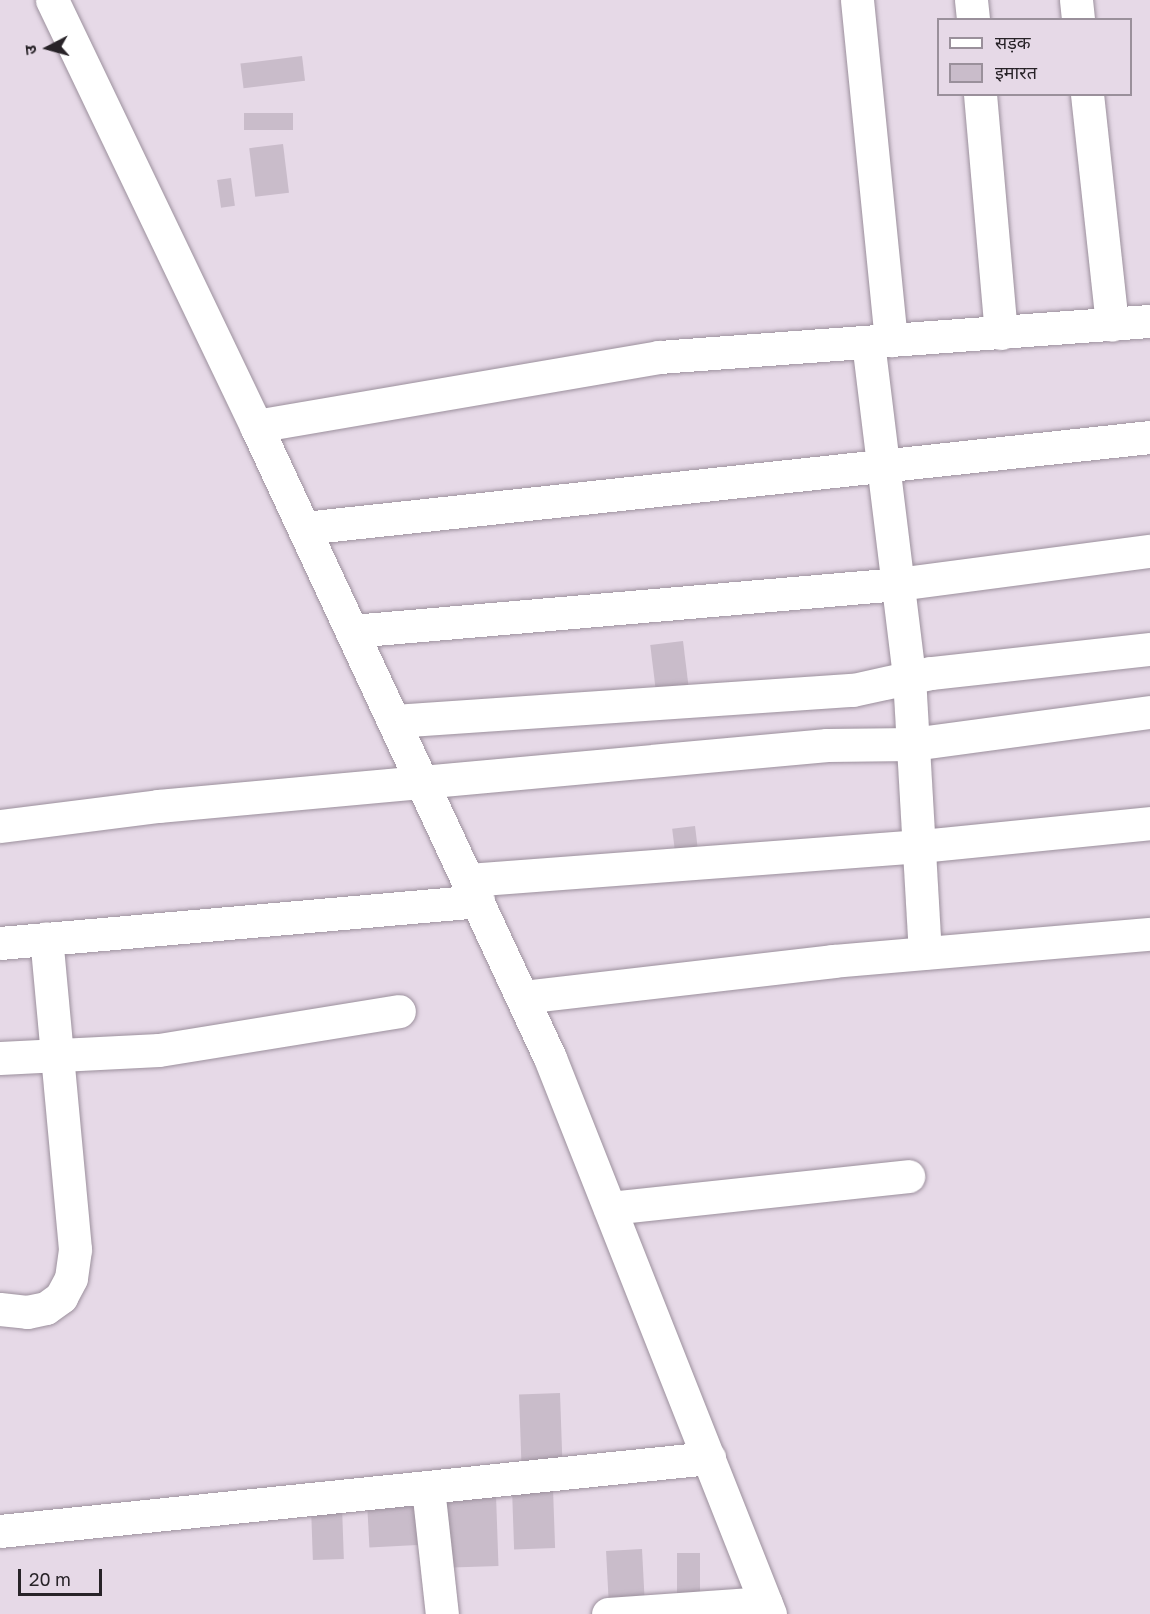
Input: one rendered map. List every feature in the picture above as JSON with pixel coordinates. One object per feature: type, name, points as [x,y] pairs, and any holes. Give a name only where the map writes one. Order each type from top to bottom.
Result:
[{"type":"street","points":[[52,0],[256,426],[523,998],[610,1208],[768,1609],[608,1614]]},
{"type":"street","points":[[857,0],[879,341],[883,468],[909,677],[921,846],[925,953]]},
{"type":"street","points":[[971,0],[973,18]]},
{"type":"street","points":[[1076,0],[1078,18]]},
{"type":"street","points":[[980,96],[1001,333]]},
{"type":"street","points":[[1087,96],[1112,325]]},
{"type":"street","points":[[256,426],[659,357],[1150,321]]},
{"type":"street","points":[[304,528],[883,468],[1150,437]]},
{"type":"street","points":[[352,631],[898,584],[1150,551]]},
{"type":"street","points":[[394,721],[853,690],[909,677],[1150,649]]},
{"type":"street","points":[[0,825],[422,781],[827,745],[913,744],[1150,712]]},
{"type":"street","points":[[0,943],[473,891],[1150,823]]},
{"type":"street","points":[[523,998],[925,953],[1150,934]]},
{"type":"street","points":[[0,1309],[46,1308],[61,1297],[71,1278],[74,1227],[60,1055],[46,938]]},
{"type":"street","points":[[0,1058],[159,1050],[399,1011]]},
{"type":"street","points":[[610,1208],[908,1176]]},
{"type":"street","points":[[0,1531],[709,1458]]},
{"type":"street","points":[[428,1488],[442,1614]]},
{"type":"building","points":[[302,56],[305,81],[244,88],[240,64]]},
{"type":"building","points":[[244,113],[293,113],[293,130],[244,130]]},
{"type":"building","points":[[283,144],[289,193],[255,197],[249,148]]},
{"type":"building","points":[[231,178],[235,206],[221,208],[217,180]]},
{"type":"building","points":[[683,641],[689,691],[656,695],[650,645]]},
{"type":"building","points":[[695,826],[699,859],[676,862],[672,829]]},
{"type":"building","points":[[560,1393],[563,1469],[522,1470],[519,1394]]},
{"type":"building","points":[[553,1488],[555,1548],[514,1549],[512,1489]]},
{"type":"building","points":[[496,1495],[498,1566],[445,1568],[442,1497]]},
{"type":"building","points":[[415,1500],[417,1545],[369,1547],[367,1503]]},
{"type":"building","points":[[342,1506],[344,1559],[313,1560],[311,1507]]},
{"type":"building","points":[[642,1549],[645,1606],[609,1608],[606,1551]]},
{"type":"building","points":[[677,1553],[700,1553],[700,1598],[677,1598]]}]
